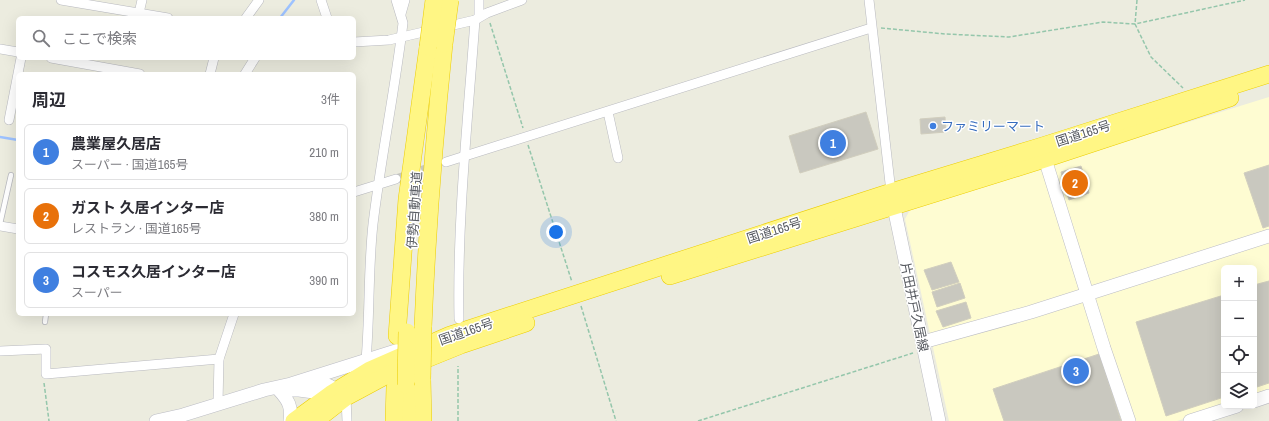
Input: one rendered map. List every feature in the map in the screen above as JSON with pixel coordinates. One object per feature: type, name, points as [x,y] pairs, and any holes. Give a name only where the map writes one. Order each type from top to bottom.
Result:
[{"type":"highway","name":"伊勢自動車道","points":[[434,0],[436,45]]},
{"type":"highway","name":"伊勢自動車道","points":[[407,421],[401,386],[409,332],[411,242],[418,145],[436,45],[450,0]]},
{"type":"highway","name":"国道165号","points":[[315,421],[338,394],[461,345],[892,199],[1040,147],[1269,74]]},
{"type":"highway","name":"国道165号","points":[[294,421],[338,394],[370,370],[450,335],[892,199],[1045,159],[1269,86]]},
{"type":"highway","name":"伊勢自動車道","points":[[409,332],[422,379],[423,421]]},
{"type":"highway","points":[[394,421],[401,386]]},
{"type":"street","points":[[61,0],[156,16]]},
{"type":"street","points":[[139,13],[142,0]]},
{"type":"street","points":[[247,16],[259,0]]},
{"type":"street","points":[[321,0],[326,16]]},
{"type":"street","points":[[366,360],[369,328],[370,269],[373,225],[403,23],[396,0]]},
{"type":"street","points":[[401,14],[405,0]]},
{"type":"street","points":[[459,318],[458,282],[465,156],[480,17],[479,0]]},
{"type":"street","points":[[356,42],[389,40],[401,37],[480,17],[522,0]]},
{"type":"street","points":[[869,0],[871,28],[892,199]]},
{"type":"street","points":[[446,162],[871,28]]},
{"type":"street","points":[[0,49],[16,52]]},
{"type":"street","points":[[18,72],[21,60]]},
{"type":"street","points":[[62,60],[127,72]]},
{"type":"street","points":[[210,72],[214,60]]},
{"type":"street","points":[[245,72],[254,60]]},
{"type":"street","points":[[9,120],[16,84]]},
{"type":"street","points":[[608,112],[618,158]]},
{"type":"street","points":[[1045,159],[1105,351],[1129,421]]},
{"type":"street","points":[[356,191],[396,179]]},
{"type":"street","name":"片田井戸久居線","points":[[892,199],[939,421]]},
{"type":"street","points":[[0,225],[16,229]]},
{"type":"street","points":[[924,346],[1269,236]]},
{"type":"street","points":[[218,403],[219,359],[233,316]]},
{"type":"street","points":[[156,421],[184,418],[218,403],[264,390],[285,387],[366,360],[450,335]]},
{"type":"street","points":[[0,351],[46,349],[46,374],[219,359]]},
{"type":"street","points":[[285,387],[338,394],[347,421]]},
{"type":"street","points":[[285,387],[291,411],[290,421]]},
{"type":"street","points":[[1257,400],[1269,396]]},
{"type":"street","points":[[1190,421],[1228,409]]},
{"type":"lane","points":[[0,225],[11,175]]},
{"type":"lane","points":[[45,322],[46,316]]},
{"type":"path","points":[[1137,0],[1135,24],[1151,57],[1193,98]]},
{"type":"path","points":[[871,28],[944,34],[1010,37],[1103,22],[1135,24],[1245,0]]},
{"type":"path","points":[[480,17],[526,137],[574,287]]},
{"type":"path","points":[[580,304],[616,421]]},
{"type":"path","points":[[698,421],[924,346]]},
{"type":"path","points":[[458,366],[458,421]]},
{"type":"path","points":[[46,374],[43,386],[49,421]]},
{"type":"shaded area","points":[[1269,97],[1269,391],[1257,395],[1257,265],[1221,265],[1221,407],[1177,421],[949,421],[905,219],[911,208]]},
{"type":"building","points":[[866,112],[878,149],[800,173],[789,136]]},
{"type":"building","name":"ファミリーマート","points":[[945,117],[946,132],[921,134],[920,119]]},
{"type":"building","points":[[1269,165],[1269,226],[1263,228],[1244,173]]},
{"type":"building","points":[[1081,166],[1089,193],[1069,200],[1061,172]]},
{"type":"building","points":[[951,262],[959,282],[932,290],[924,270]]},
{"type":"building","points":[[1269,281],[1269,383],[1257,387],[1257,301],[1257,284]]},
{"type":"building","points":[[960,283],[965,298],[937,307],[932,292]]},
{"type":"building","points":[[1221,296],[1221,398],[1166,416],[1136,322]]},
{"type":"building","points":[[966,302],[971,318],[943,327],[936,311]]},
{"type":"building","points":[[1099,354],[1121,421],[1004,421],[993,389]]},
{"type":"waterway","points":[[282,16],[294,0]]},
{"type":"waterway","points":[[0,137],[16,140]]},
{"type":"tunnel","points":[[396,179],[435,166]]},
{"type":"place","name":"ファミリーマート","points":[[933,126]]},
{"type":"place","name":"農業屋久居店","points":[[833,143]]},
{"type":"place","name":"ガスト 久居インター店","points":[[1075,183]]},
{"type":"place","name":"コスモス久居インター店","points":[[1076,371]]}]
